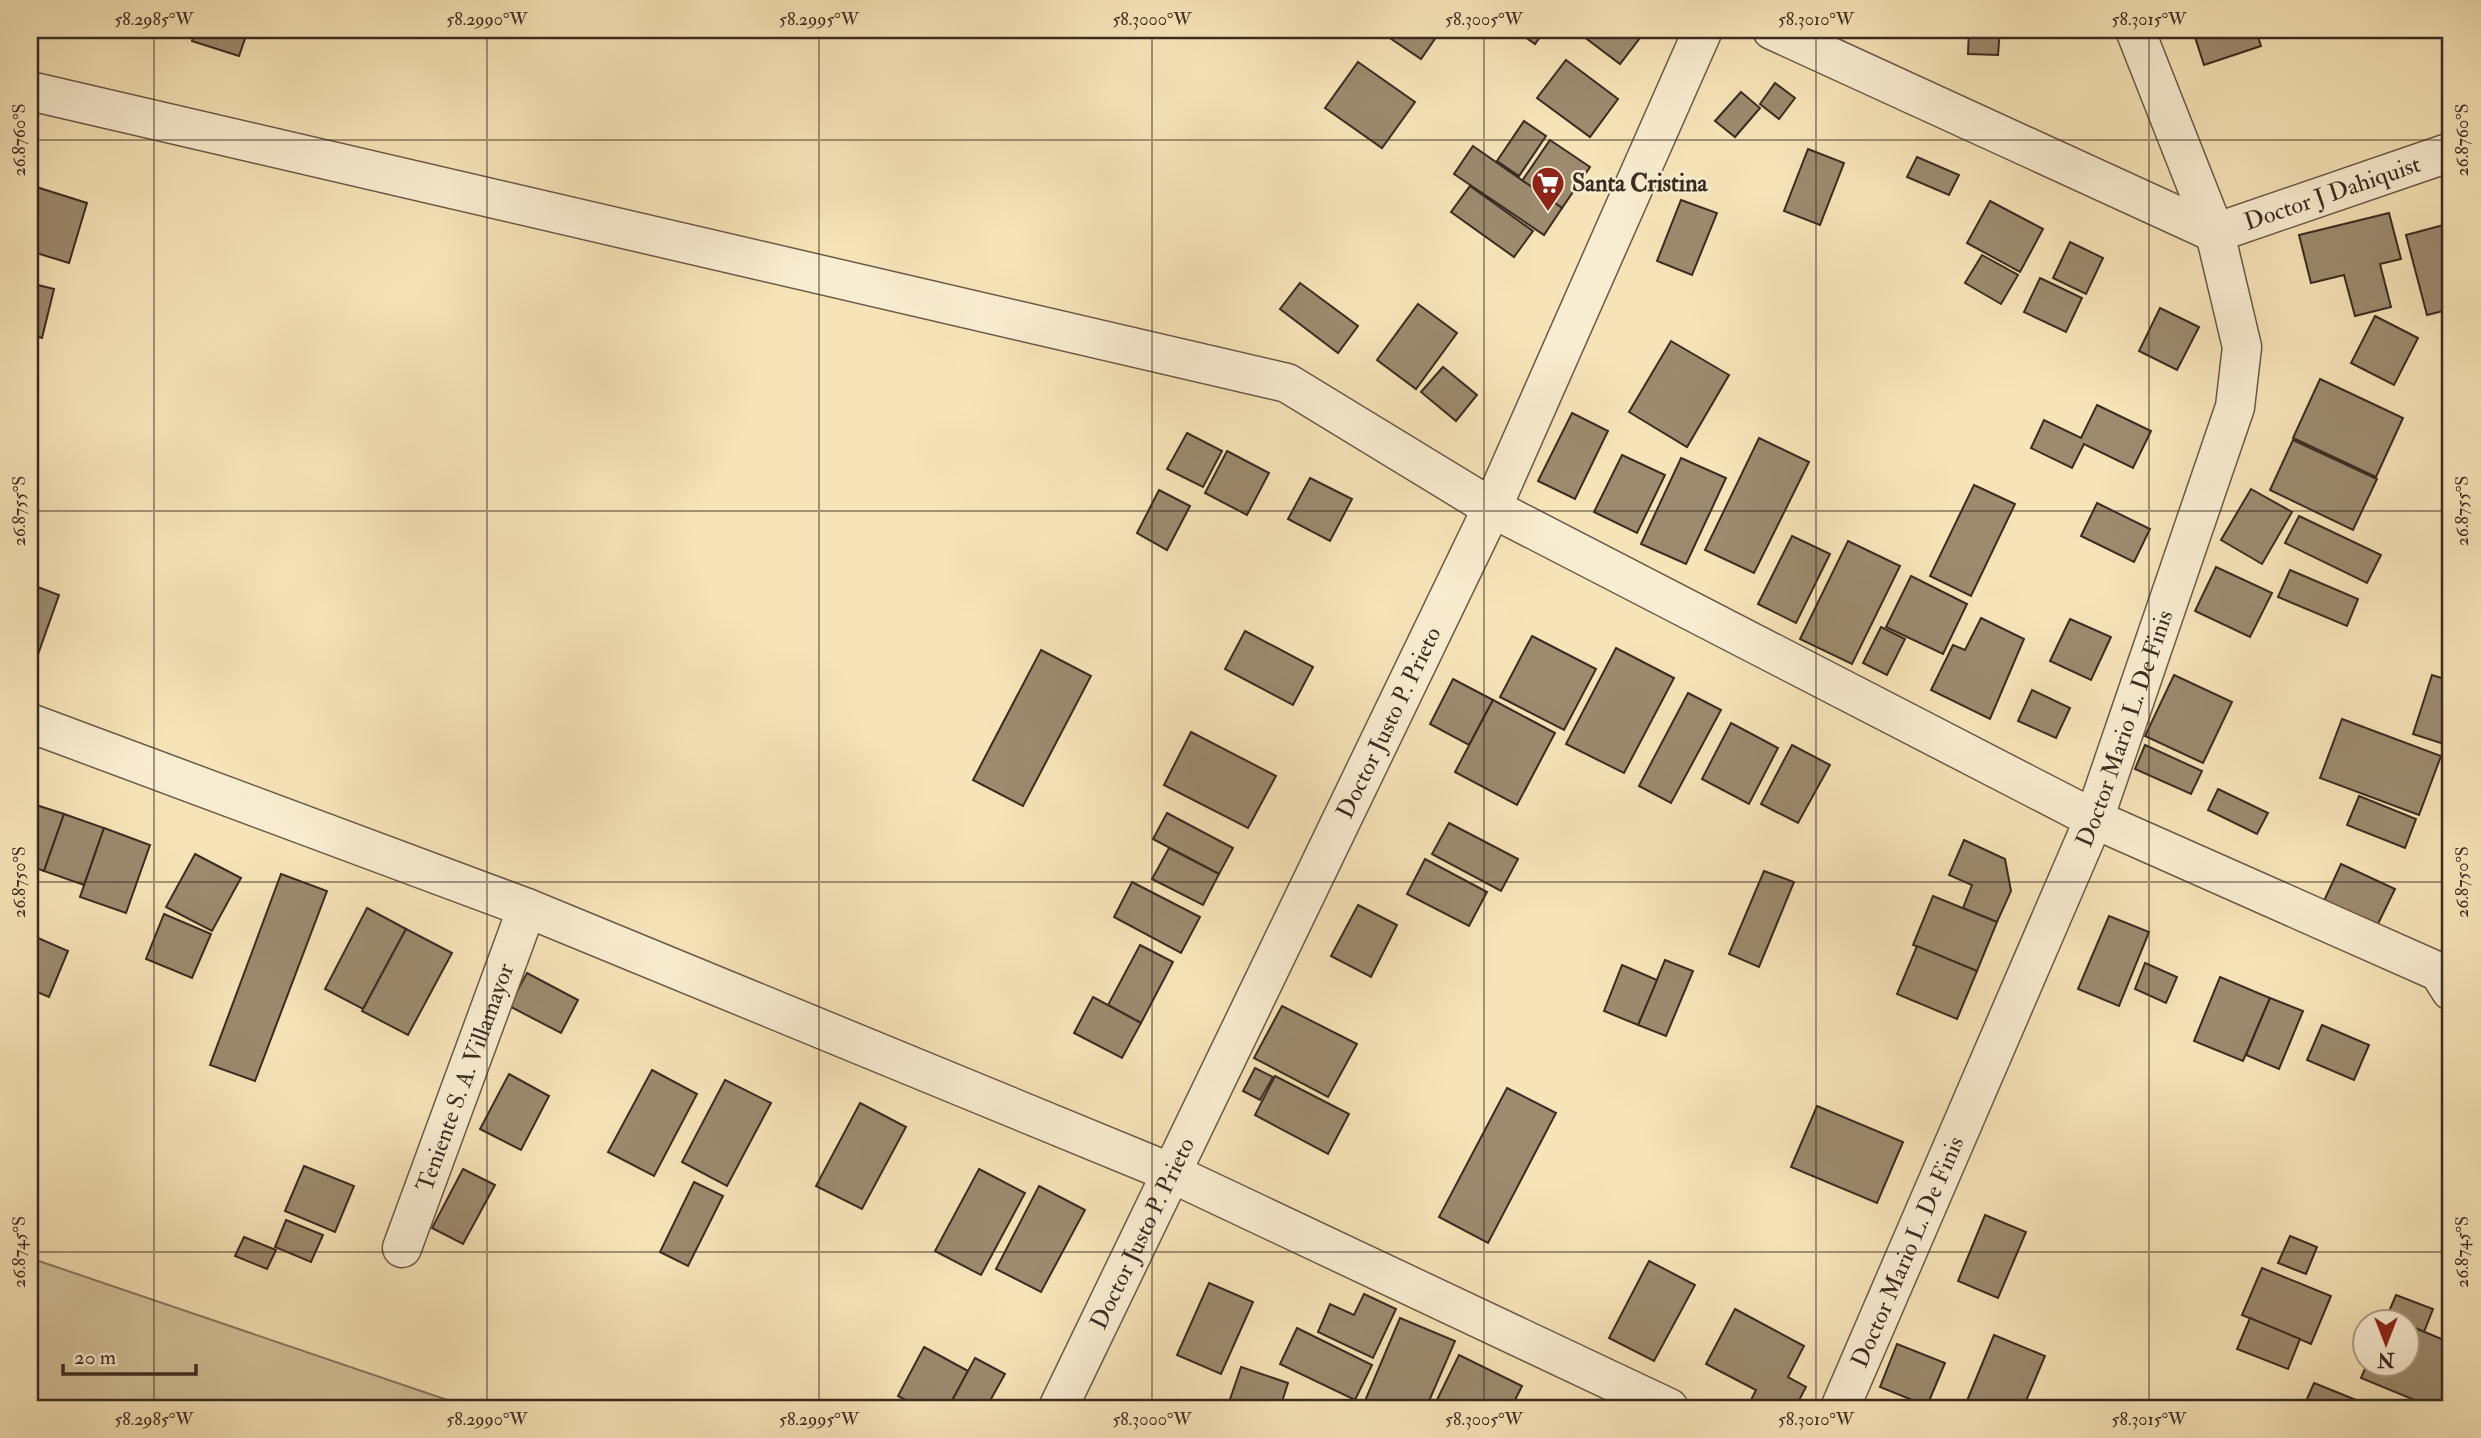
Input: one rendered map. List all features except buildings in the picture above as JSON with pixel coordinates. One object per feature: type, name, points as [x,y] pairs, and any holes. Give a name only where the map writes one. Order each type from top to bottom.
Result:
[{"type":"street","name":"Doctor Justo P. Prieto","points":[[1058,1408],[1492,508],[1703,30]]},
{"type":"street","points":[[1772,30],[2215,233]]},
{"type":"street","name":"Doctor Mario L. De Finis","points":[[1840,1408],[2094,820],[2235,407],[2242,347],[2215,233],[2136,30]]},
{"type":"street","points":[[30,91],[1287,383],[1492,508],[2094,820],[2447,969]]},
{"type":"street","name":"Doctor J Dahiquist","points":[[2215,233],[2451,152]]},
{"type":"street","points":[[30,723],[527,908],[1170,1172],[1669,1408]]},
{"type":"street","name":"Teniente S. A. Villamayor","points":[[402,1248],[527,908]]},
{"type":"shaded area","points":[[30,1258],[471,1408],[30,1408]]},
{"type":"place","name":"Santa Cristina","points":[[1548,213]]}]
